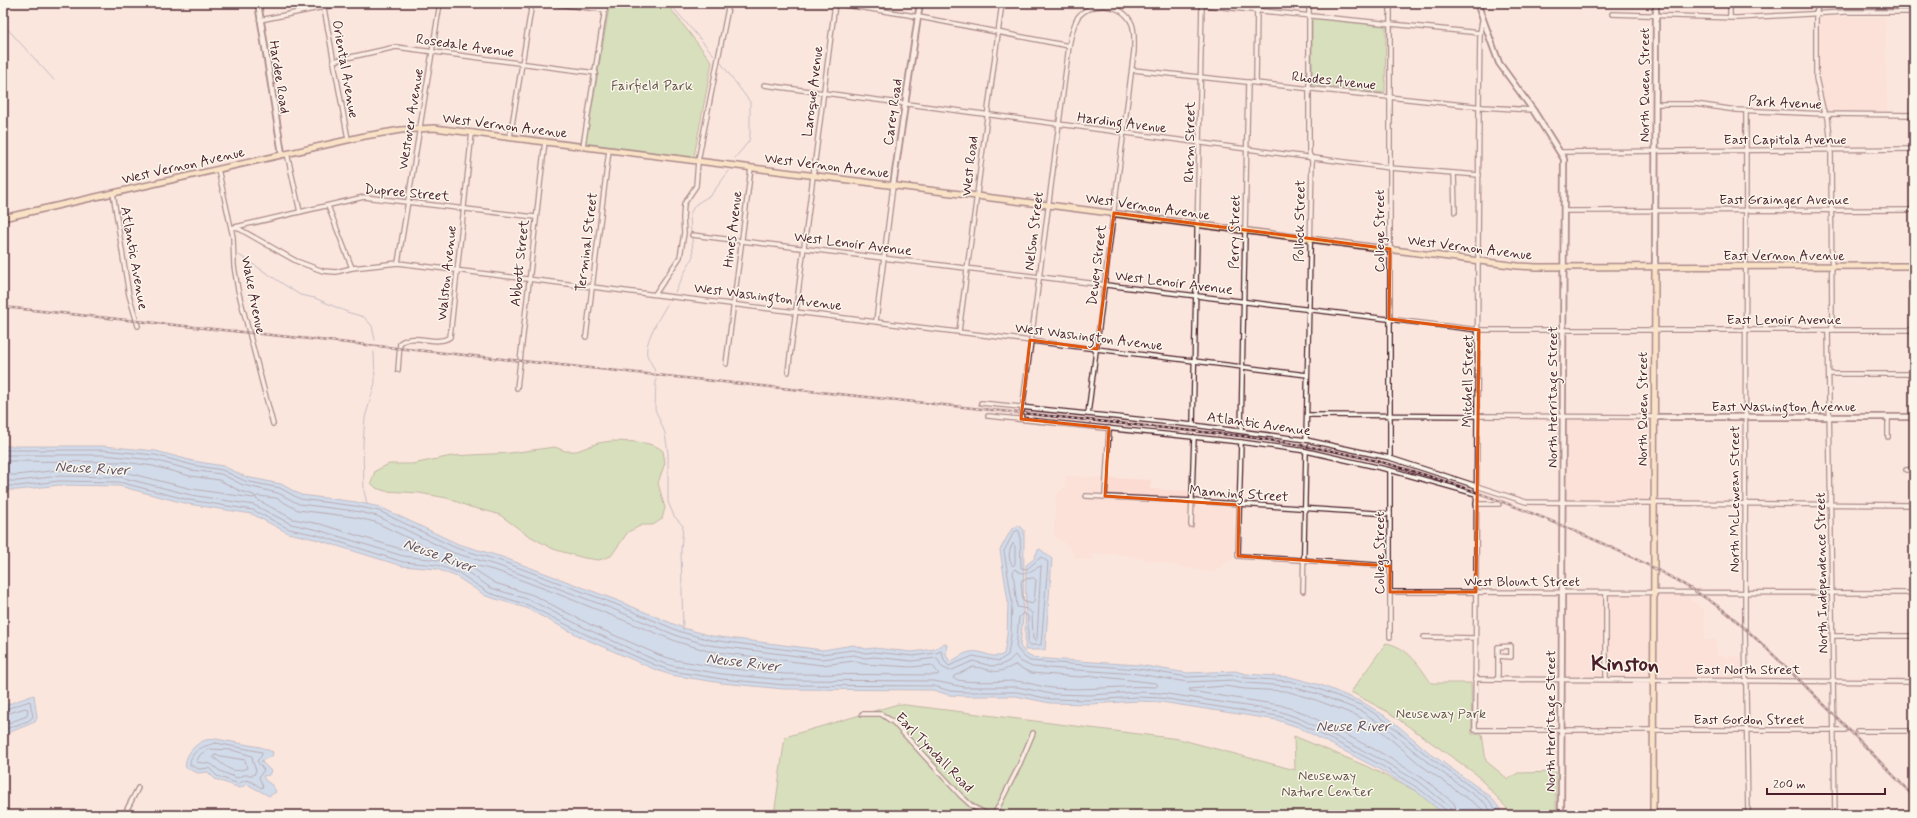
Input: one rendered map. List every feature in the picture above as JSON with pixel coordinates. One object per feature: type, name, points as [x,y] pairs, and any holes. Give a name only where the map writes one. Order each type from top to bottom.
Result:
[{"type":"main road","name":"West Vernon Avenue","points":[[3,218],[348,139],[382,132],[420,128],[472,132],[1114,213],[1310,240],[1527,266],[1655,267]]},
{"type":"main road","name":"East Vernon Avenue","points":[[1655,267],[1914,266]]},
{"type":"main road","name":"North Queen Street","points":[[1653,815],[1655,267]]},
{"type":"street","name":"Hardee Road","points":[[258,3],[285,154],[300,212]]},
{"type":"street","points":[[260,20],[324,5],[344,3]]},
{"type":"street","name":"Westover Avenue","points":[[398,263],[440,3]]},
{"type":"street","points":[[510,137],[532,3]]},
{"type":"street","points":[[548,3],[605,10]]},
{"type":"street","points":[[583,146],[596,73],[606,3]]},
{"type":"street","points":[[655,294],[680,257],[684,232],[684,204],[696,186],[698,161],[729,3]]},
{"type":"street","points":[[832,3],[917,17],[1069,46]]},
{"type":"street","name":"Carey Road","points":[[876,320],[893,186],[920,3]]},
{"type":"street","name":"West Road","points":[[959,331],[986,114],[1002,3]]},
{"type":"street","points":[[1256,82],[1257,3]]},
{"type":"street","name":"Pollock Street","points":[[1306,440],[1311,157],[1309,3]]},
{"type":"street","name":"College Street","points":[[1390,3],[1390,458]]},
{"type":"street","name":"North Herritage Street","points":[[1477,3],[1499,63],[1533,110],[1561,152],[1564,159],[1565,211],[1561,815]]},
{"type":"street","name":"North Queen Street","points":[[1655,267],[1654,210],[1656,151],[1656,3]]},
{"type":"street","points":[[1730,3],[1730,18]]},
{"type":"street","name":"North Independence Street","points":[[1818,3],[1816,78],[1828,118],[1831,150],[1829,417],[1835,815]]},
{"type":"street","points":[[1612,14],[1730,18],[1817,13],[1913,12],[1912,3]]},
{"type":"street","name":"Laroque Avenue","points":[[788,372],[835,4]]},
{"type":"street","points":[[1202,4],[1480,33]]},
{"type":"street","name":"Rhem Street","points":[[1193,425],[1202,4]]},
{"type":"street","name":"Oriental Avenue","points":[[324,5],[348,139]]},
{"type":"street","name":"Nelson Street","points":[[1021,419],[1038,277],[1069,46],[1075,24],[1080,14],[1092,6],[1112,5],[1125,13],[1133,27],[1132,70]]},
{"type":"street","name":"Mitchell Street","points":[[1475,730],[1476,486],[1479,330],[1478,106],[1480,33],[1482,20]]},
{"type":"street","name":"Rosedale Avenue","points":[[333,60],[396,46],[596,73]]},
{"type":"street","name":"Rhodes Avenue","points":[[1132,70],[1478,106],[1533,110]]},
{"type":"street","name":"Dewey Street","points":[[1088,414],[1132,70]]},
{"type":"street","name":"Perry Street","points":[[1241,431],[1248,82]]},
{"type":"street","name":"Harding Avenue","points":[[764,85],[1390,168],[1479,175]]},
{"type":"street","name":"Park Avenue","points":[[1656,104],[1700,104],[1746,111],[1914,115]]},
{"type":"street","name":"North McLewean Street","points":[[1746,111],[1745,680],[1748,815]]},
{"type":"street","name":"Walston Avenue","points":[[398,370],[400,343],[403,341],[421,338],[444,340],[450,337],[472,132]]},
{"type":"street","name":"Abbott Street","points":[[517,388],[544,141]]},
{"type":"street","name":"East Capitola Avenue","points":[[1561,152],[1914,149]]},
{"type":"street","name":"Terminal Street","points":[[586,337],[609,150]]},
{"type":"street","name":"Hines Avenue","points":[[726,364],[751,168]]},
{"type":"street","name":"Wake Avenue","points":[[218,169],[231,228],[238,290],[273,424]]},
{"type":"street","points":[[1454,173],[1455,212]]},
{"type":"street","name":"Atlantic Avenue","points":[[113,193],[129,295],[138,326]]},
{"type":"street","name":"Dupree Street","points":[[231,228],[364,197],[535,217]]},
{"type":"street","points":[[328,206],[352,268]]},
{"type":"street","name":"East Grainger Avenue","points":[[1565,211],[1914,210]]},
{"type":"street","name":"West Washington Avenue","points":[[236,227],[296,261],[314,269],[333,272],[352,268],[398,263],[592,288],[876,320],[1307,375]]},
{"type":"street","name":"West Lenoir Avenue","points":[[692,235],[1479,330],[1655,330]]},
{"type":"street","name":"East Lenoir Avenue","points":[[1655,330],[1914,330]]},
{"type":"street","points":[[1829,374],[1914,374]]},
{"type":"street","name":"Atlantic Avenue","points":[[981,403],[1193,425],[1306,440],[1390,458],[1526,502],[1914,505]]},
{"type":"street","points":[[1307,415],[1654,417]]},
{"type":"street","name":"Atlantic Avenue","points":[[988,416],[1241,442],[1306,451],[1390,470],[1476,494]]},
{"type":"street","name":"East Washington Avenue","points":[[1654,417],[1914,417]]},
{"type":"street","points":[[1888,417],[1888,437]]},
{"type":"street","points":[[1105,496],[1109,428]]},
{"type":"street","points":[[1191,525],[1194,437]]},
{"type":"street","points":[[1241,442],[1238,556],[1390,566]]},
{"type":"street","points":[[1303,591],[1306,451]]},
{"type":"street","points":[[1906,470],[1914,469]]},
{"type":"street","name":"College Street","points":[[1390,470],[1390,637]]},
{"type":"street","name":"Manning Street","points":[[1086,496],[1193,501],[1390,514]]},
{"type":"street","points":[[1476,504],[1499,504]]},
{"type":"street","name":"West Blount Street","points":[[1390,592],[1914,593]]},
{"type":"street","points":[[1606,593],[1606,680]]},
{"type":"street","points":[[1833,636],[1914,636]]},
{"type":"street","points":[[1424,637],[1475,638]]},
{"type":"street","points":[[1498,656],[1511,656],[1510,646],[1498,647],[1498,656],[1498,679]]},
{"type":"street","name":"East North Street","points":[[1475,679],[1833,680],[1914,682]]},
{"type":"street","name":"Earl Tyndall Road","points":[[862,714],[881,714],[893,722],[961,796],[974,807],[989,815]]},
{"type":"street","name":"East Gordon Street","points":[[1475,730],[1845,730]]},
{"type":"street","points":[[1857,731],[1914,731]]},
{"type":"street","points":[[994,815],[1018,768],[1033,733]]},
{"type":"street","points":[[124,815],[138,788]]},
{"type":"highlighted area","points":[[1114,213],[1390,249],[1389,319],[1479,330],[1476,592],[1390,592],[1390,566],[1238,556],[1239,505],[1105,496],[1109,428],[1021,419],[1030,340],[1097,349]]},
{"type":"shaded area","points":[[1815,17],[1885,17],[1887,111],[1821,111],[1813,87]]},
{"type":"shaded area","points":[[1567,419],[1648,419],[1648,501],[1567,500]]},
{"type":"shaded area","points":[[1066,476],[1151,480],[1150,489],[1190,491],[1190,503],[1194,506],[1233,508],[1233,558],[1213,573],[1124,555],[1093,553],[1093,560],[1076,558],[1070,547],[1054,536],[1056,496],[1066,485]]},
{"type":"shaded area","points":[[1565,596],[1685,596],[1704,610],[1704,640],[1716,640],[1717,656],[1741,657],[1741,677],[1565,676]]},
{"type":"green space","name":"Fairfield Park","points":[[610,3],[666,3],[712,62],[693,161],[585,146]]},
{"type":"green space","points":[[1312,18],[1386,26],[1385,93],[1312,85]]},
{"type":"green space","points":[[612,441],[646,443],[658,447],[663,451],[665,463],[658,483],[665,508],[662,519],[653,525],[642,525],[628,532],[611,556],[599,560],[584,558],[553,549],[526,534],[500,515],[470,507],[447,498],[419,493],[385,491],[376,488],[371,483],[375,471],[389,464],[412,464],[452,456],[510,453],[555,447],[565,451],[577,451],[598,443]]},
{"type":"green space","name":"Neuseway Park","points":[[1386,643],[1401,648],[1407,653],[1417,663],[1431,683],[1471,683],[1472,734],[1482,734],[1486,761],[1508,779],[1518,773],[1556,772],[1556,815],[1513,815],[1476,774],[1388,712],[1351,692]]},
{"type":"green space","name":"Neuseway Nature Center","points":[[898,704],[1179,739],[1295,770],[1294,736],[1366,766],[1416,791],[1445,815],[774,815],[785,737]]},
{"type":"water","name":"Neuse River","points":[[3,446],[103,446],[156,451],[193,461],[223,466],[246,477],[281,484],[301,495],[356,502],[380,507],[458,544],[502,557],[616,600],[683,628],[712,636],[823,650],[853,645],[866,649],[874,648],[912,652],[935,649],[944,643],[947,645],[946,655],[950,662],[970,652],[979,652],[991,656],[1000,656],[1004,654],[1007,635],[1008,601],[1000,550],[1011,530],[1019,525],[1024,530],[1023,617],[1020,646],[1026,654],[1033,658],[1139,665],[1187,673],[1235,671],[1246,674],[1290,677],[1321,685],[1364,703],[1390,719],[1431,754],[1490,796],[1505,815],[1445,815],[1416,791],[1375,767],[1298,727],[1277,720],[1161,702],[1138,701],[1090,704],[1050,703],[1016,696],[949,695],[933,690],[784,689],[722,683],[671,675],[583,638],[526,608],[486,596],[457,577],[437,569],[402,566],[315,539],[288,533],[252,514],[188,504],[119,486],[59,485],[18,490],[3,490]]},
{"type":"water","points":[[1040,549],[1052,559],[1045,650],[1025,650],[1026,565],[1034,559],[1038,550]]},
{"type":"water","points":[[34,695],[37,718],[35,722],[3,735],[3,706]]},
{"type":"water","points":[[216,739],[260,747],[273,752],[272,756],[261,761],[271,771],[269,775],[263,776],[265,780],[273,786],[276,792],[269,796],[247,784],[240,788],[215,779],[208,772],[198,773],[186,768],[186,759],[194,747],[206,740]]},
{"type":"waterway","points":[[669,3],[714,55]]},
{"type":"waterway","points":[[3,24],[54,80]]},
{"type":"waterway","points":[[721,63],[750,102],[749,141],[735,158]]},
{"type":"waterway","points":[[691,234],[690,214],[692,210],[696,204],[711,195],[729,171]]},
{"type":"waterway","points":[[675,292],[693,256],[692,237]]},
{"type":"waterway","points":[[239,255],[300,295],[315,298],[347,312],[364,317],[372,326],[375,340]]},
{"type":"waterway","points":[[655,372],[647,355],[648,342],[654,327],[669,301]]},
{"type":"waterway","points":[[367,504],[364,491],[363,443],[365,418],[375,383],[374,352]]},
{"type":"waterway","points":[[656,379],[655,409],[665,433],[668,453],[668,502],[674,516],[683,526],[681,551],[683,630]]},
{"type":"railway","points":[[3,307],[1241,436],[1317,448],[1373,460],[1439,479],[1532,513],[1634,558],[1690,588],[1726,612],[1742,625],[1787,668],[1914,797]]},
{"type":"district","name":"Kinston","points":[[1625,663]]}]
